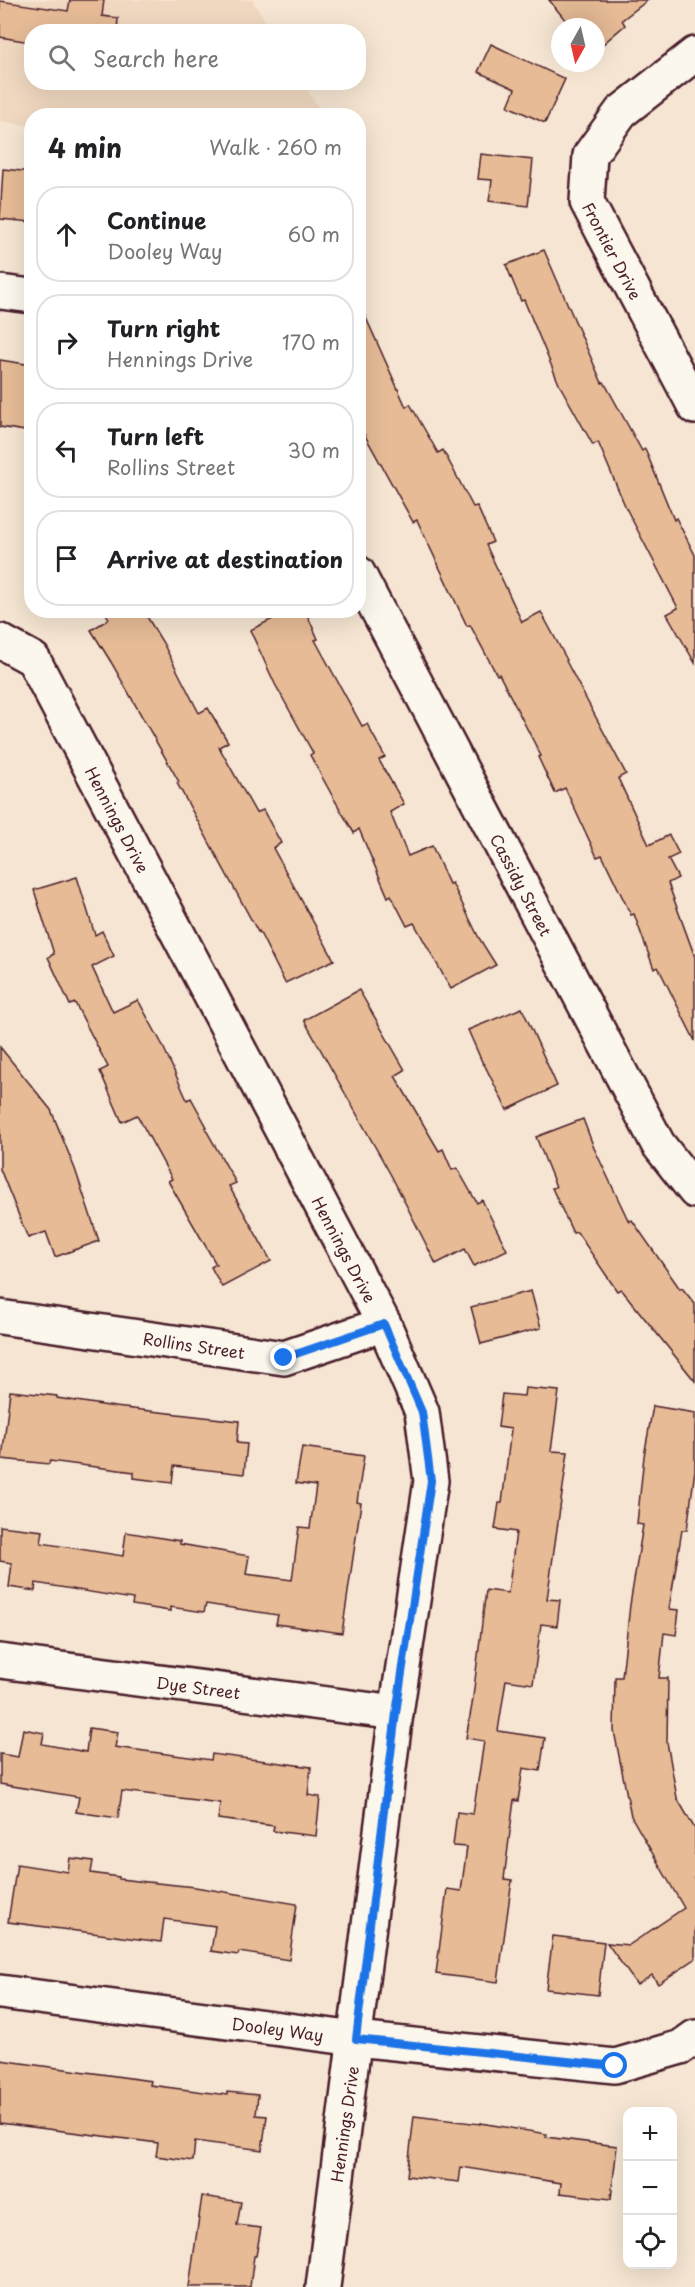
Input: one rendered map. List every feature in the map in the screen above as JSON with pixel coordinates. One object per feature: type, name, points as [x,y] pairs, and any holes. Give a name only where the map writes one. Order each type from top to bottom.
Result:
[{"type":"street","name":"Frontier Drive","points":[[695,54],[621,112],[590,155],[586,202],[695,407]]},
{"type":"street","points":[[0,292],[24,295]]},
{"type":"street","name":"Cassidy Street","points":[[366,588],[658,1144],[695,1191]]},
{"type":"street","name":"Hennings Drive","points":[[0,641],[33,659],[384,1324],[422,1412],[431,1481],[396,1713],[356,2039],[322,2287]]},
{"type":"street","name":"Rollins Street","points":[[0,1317],[284,1358],[384,1324]]},
{"type":"street","name":"Dye Street","points":[[0,1661],[396,1713]]},
{"type":"street","name":"Dooley Way","points":[[0,1992],[356,2039],[615,2066],[681,2047],[695,2037]]},
{"type":"shaded area","points":[[0,0],[252,0],[267,24],[24,24],[24,90],[307,90],[319,108],[24,108],[24,125],[0,121]]},
{"type":"building","points":[[70,0],[104,0],[102,16],[118,18],[118,24],[24,24],[24,41],[0,37],[0,1],[68,11]]},
{"type":"building","points":[[549,0],[648,0],[622,20],[625,25],[605,42],[605,18],[564,18]]},
{"type":"building","points":[[491,44],[565,79],[545,123],[508,106],[515,89],[478,72]]},
{"type":"building","points":[[481,154],[533,160],[528,206],[489,201],[492,180],[478,179]]},
{"type":"building","points":[[3,169],[24,171],[24,221],[0,219]]},
{"type":"building","points":[[544,250],[602,383],[604,382],[642,451],[645,449],[674,520],[676,518],[695,555],[695,663],[667,614],[678,608],[626,508],[598,442],[593,445],[559,384],[524,300],[521,301],[506,265]]},
{"type":"building","points":[[366,318],[406,407],[410,404],[438,453],[443,450],[473,507],[477,506],[493,542],[486,545],[522,622],[541,612],[567,660],[626,774],[618,778],[649,845],[669,835],[679,854],[668,859],[678,878],[668,883],[695,957],[695,1041],[658,967],[654,969],[634,914],[631,915],[602,855],[597,857],[565,788],[555,793],[538,757],[541,756],[499,674],[497,675],[470,625],[467,626],[417,520],[413,522],[366,437]]},
{"type":"building","points":[[0,360],[24,364],[24,431],[0,427]]},
{"type":"building","points":[[148,618],[199,713],[208,708],[228,742],[219,747],[256,813],[263,810],[281,843],[273,848],[334,960],[285,983],[259,931],[177,783],[179,782],[91,630],[109,619]]},
{"type":"building","points":[[275,618],[309,618],[318,639],[315,640],[362,726],[367,724],[385,757],[379,760],[404,804],[390,812],[408,856],[432,846],[449,884],[452,883],[479,938],[496,965],[451,989],[414,923],[407,926],[391,895],[388,897],[359,829],[354,833],[334,799],[310,755],[313,753],[275,684],[250,630]]},
{"type":"building","points":[[77,877],[95,935],[102,931],[114,956],[92,967],[113,1012],[138,1000],[162,1044],[187,1100],[191,1098],[236,1183],[229,1186],[271,1261],[222,1287],[211,1267],[216,1264],[168,1181],[172,1179],[137,1115],[122,1122],[100,1071],[108,1067],[75,1003],[70,1005],[48,957],[54,954],[34,890]]},
{"type":"building","points":[[359,990],[405,1070],[395,1076],[439,1151],[443,1149],[452,1170],[457,1168],[477,1203],[482,1200],[507,1250],[474,1266],[465,1249],[436,1264],[392,1177],[304,1020]]},
{"type":"building","points":[[522,1008],[557,1086],[507,1110],[468,1030]]},
{"type":"building","points":[[0,1047],[51,1110],[75,1169],[99,1241],[55,1257],[46,1232],[28,1238],[0,1169]]},
{"type":"building","points":[[583,1119],[629,1222],[632,1220],[680,1289],[682,1288],[695,1304],[695,1381],[621,1289],[617,1291],[577,1232],[573,1233],[552,1188],[556,1187],[536,1137]]},
{"type":"building","points":[[531,1291],[541,1328],[481,1344],[471,1307]]},
{"type":"building","points":[[525,1388],[559,1391],[551,1451],[568,1452],[547,1599],[560,1600],[557,1626],[541,1624],[533,1684],[506,1680],[498,1731],[545,1738],[540,1771],[523,1768],[518,1801],[514,1800],[504,1879],[512,1880],[498,1982],[436,1974],[447,1889],[461,1891],[467,1847],[453,1846],[457,1812],[473,1814],[484,1741],[466,1738],[486,1590],[508,1593],[516,1532],[495,1529],[499,1503],[502,1503],[511,1429],[498,1427],[502,1394],[524,1396]]},
{"type":"building","points":[[10,1391],[57,1396],[57,1398],[115,1407],[239,1421],[237,1443],[247,1444],[244,1474],[174,1466],[172,1483],[134,1478],[134,1472],[50,1461],[49,1464],[2,1459]]},
{"type":"building","points":[[653,1406],[695,1413],[695,1470],[687,1530],[682,1530],[669,1609],[679,1610],[676,1635],[664,1633],[659,1678],[668,1678],[667,1742],[677,1798],[695,1829],[695,1959],[658,1984],[652,1975],[637,1985],[607,1943],[629,1945],[684,1908],[631,1816],[614,1731],[615,1677],[622,1677],[630,1605],[643,1525],[637,1524],[644,1456]]},
{"type":"building","points":[[302,1447],[364,1456],[357,1502],[361,1503],[342,1633],[276,1624],[278,1615],[206,1604],[204,1612],[170,1607],[170,1611],[132,1605],[133,1599],[36,1583],[35,1591],[9,1587],[12,1563],[0,1561],[0,1526],[43,1531],[41,1543],[123,1556],[126,1532],[180,1541],[180,1544],[249,1556],[246,1574],[292,1580],[299,1527],[310,1528],[316,1486],[296,1483]]},
{"type":"building","points":[[89,1728],[118,1732],[115,1747],[211,1760],[212,1754],[311,1767],[308,1795],[320,1797],[316,1836],[273,1831],[274,1826],[218,1819],[220,1803],[122,1791],[118,1818],[76,1812],[79,1797],[0,1784],[0,1754],[18,1757],[23,1729],[44,1733],[42,1744],[86,1752]]},
{"type":"building","points":[[70,1858],[93,1861],[91,1873],[119,1877],[119,1879],[195,1887],[297,1904],[289,1960],[239,1952],[238,1955],[211,1951],[215,1926],[164,1919],[161,1942],[8,1922],[17,1864],[68,1872]]},
{"type":"building","points":[[553,1936],[604,1942],[598,1995],[546,1989]]},
{"type":"building","points":[[0,2060],[151,2081],[150,2085],[227,2095],[227,2092],[258,2095],[256,2115],[267,2116],[262,2150],[195,2141],[193,2161],[156,2156],[158,2143],[0,2123]]},
{"type":"building","points":[[414,2116],[480,2123],[547,2134],[546,2137],[617,2146],[611,2199],[560,2193],[561,2183],[461,2167],[459,2182],[407,2176]]},
{"type":"building","points":[[202,2196],[241,2202],[237,2225],[261,2228],[250,2287],[189,2287]]},
{"type":"route","points":[[284,1358],[384,1324],[422,1412],[431,1481],[396,1713],[356,2039],[615,2066]]}]
